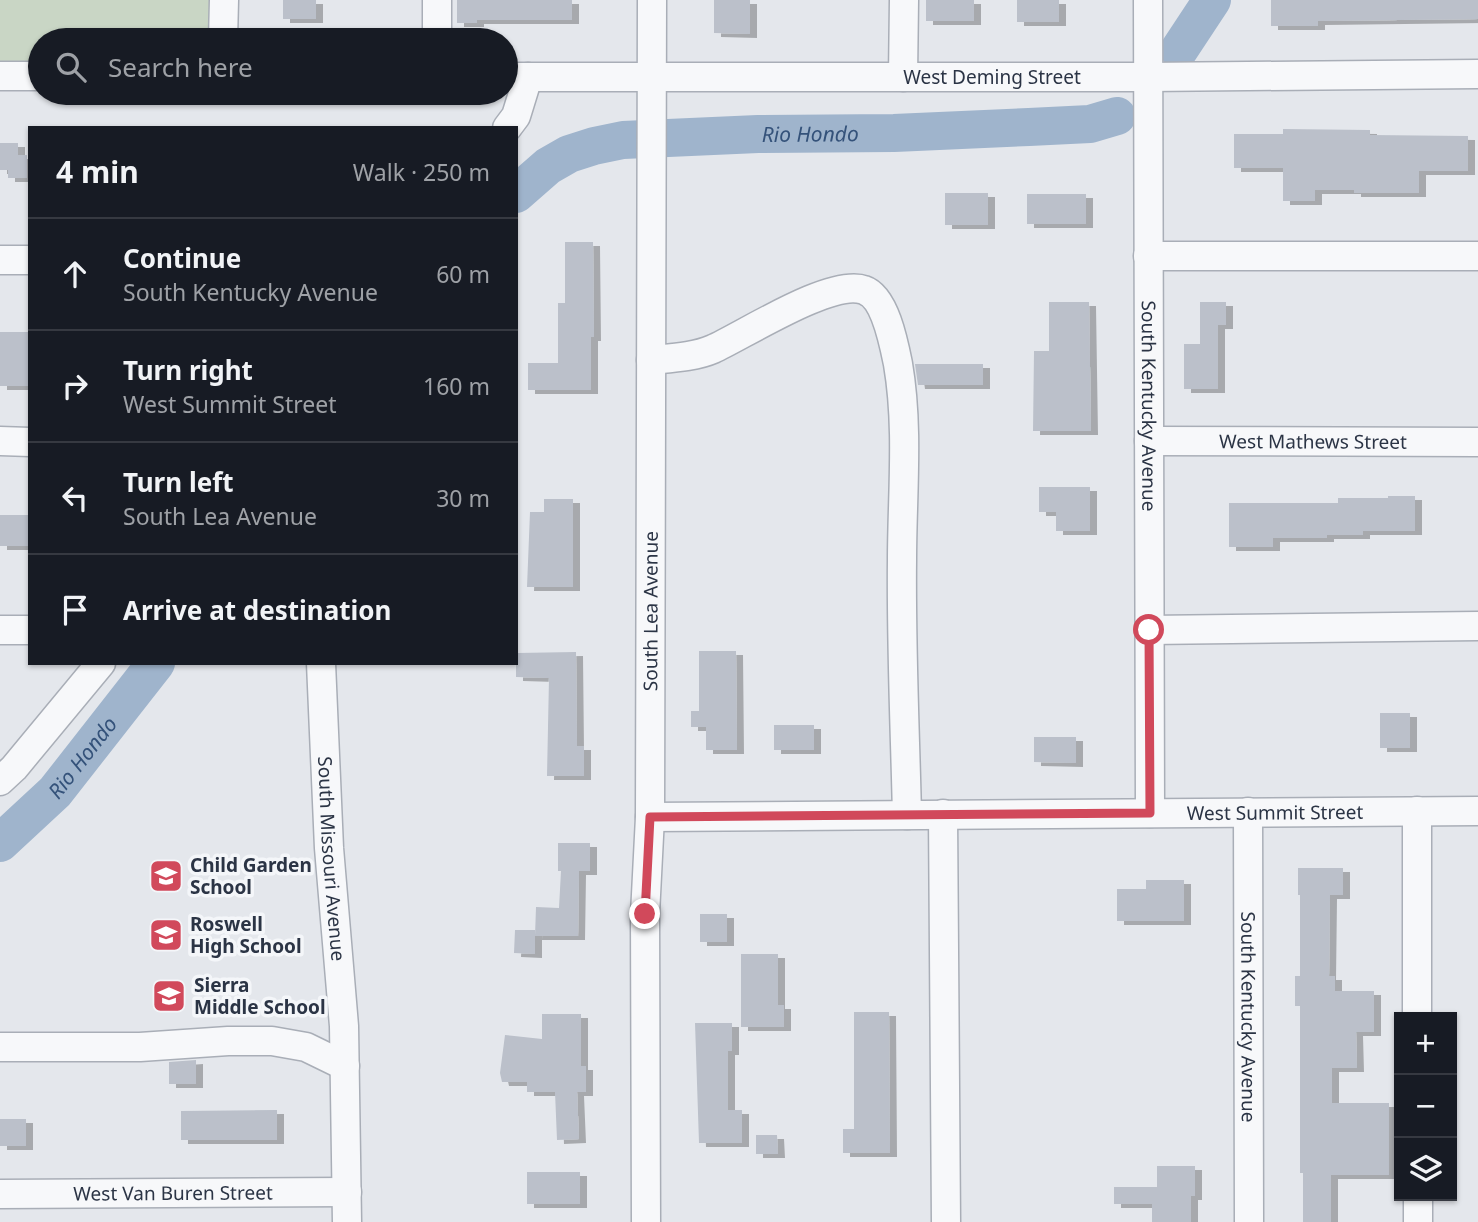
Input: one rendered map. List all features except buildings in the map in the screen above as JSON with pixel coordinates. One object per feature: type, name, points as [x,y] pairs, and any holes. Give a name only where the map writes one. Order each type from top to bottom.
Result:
[{"type":"street","points":[[437,0],[437,28]]},
{"type":"street","name":"South Lea Avenue","points":[[646,1222],[645,914],[650,817],[652,0]]},
{"type":"street","points":[[904,0],[904,77]]},
{"type":"street","name":"South Kentucky Avenue","points":[[1148,0],[1150,813]]},
{"type":"street","name":"West Deming Street","points":[[518,77],[1478,74]]},
{"type":"street","points":[[0,76],[28,76]]},
{"type":"street","points":[[508,126],[523,97],[518,80]]},
{"type":"street","points":[[1149,256],[1478,256]]},
{"type":"street","points":[[0,260],[28,260]]},
{"type":"street","points":[[651,360],[711,350],[795,306],[851,288],[864,290],[874,296],[880,305],[891,335],[901,392],[901,597],[907,814]]},
{"type":"street","points":[[0,441],[28,442]]},
{"type":"street","name":"West Mathews Street","points":[[1149,441],[1478,442]]},
{"type":"street","points":[[1149,630],[1478,626]]},
{"type":"street","points":[[0,630],[28,630]]},
{"type":"street","points":[[0,781],[14,768],[99,665]]},
{"type":"street","name":"South Missouri Avenue","points":[[321,665],[329,848],[342,992],[347,1222]]},
{"type":"street","points":[[1417,811],[1417,1012]]},
{"type":"street","name":"West Summit Street","points":[[650,817],[1478,811]]},
{"type":"street","name":"South Kentucky Avenue","points":[[1248,812],[1249,1222]]},
{"type":"street","points":[[943,814],[946,1222]]},
{"type":"street","points":[[0,1046],[140,1047],[272,1041],[306,1047],[345,1066]]},
{"type":"street","name":"West Van Buren Street","points":[[0,1194],[347,1192]]},
{"type":"street","points":[[1418,1201],[1418,1222]]},
{"type":"green space","points":[[0,0],[224,0],[223,28],[28,28],[28,76],[0,76]]},
{"type":"waterway","name":"Rio Hondo","points":[[1179,50],[1212,0]]},
{"type":"waterway","name":"Rio Hondo","points":[[518,192],[548,166],[569,154],[623,140],[1029,127],[1090,124],[1117,116]]},
{"type":"waterway","name":"Rio Hondo","points":[[0,843],[55,792],[154,665]]},
{"type":"place","name":"Child Garden School","points":[[166,876]]},
{"type":"place","name":"Roswell High School","points":[[166,935]]},
{"type":"place","name":"Sierra Middle School","points":[[169,996]]},
{"type":"route","points":[[645,914],[650,817],[1150,813],[1149,630]]}]
